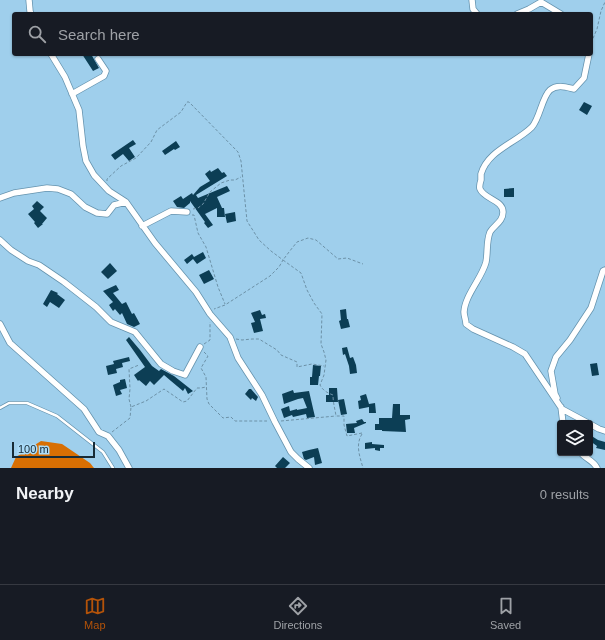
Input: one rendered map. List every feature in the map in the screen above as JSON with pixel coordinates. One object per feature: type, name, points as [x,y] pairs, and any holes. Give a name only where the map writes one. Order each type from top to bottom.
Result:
[{"type":"street","points":[[29,0],[30,12]]},
{"type":"street","points":[[472,0],[473,9],[475,12]]},
{"type":"street","points":[[522,12],[541,2],[558,12]]},
{"type":"street","points":[[52,56],[65,77],[79,110],[86,161],[94,175],[109,191],[126,202],[142,226],[196,292],[210,314],[230,337],[238,358],[262,395],[291,452],[310,468]]},
{"type":"street","points":[[582,420],[562,409],[525,354],[473,329],[466,324],[464,312],[468,300],[486,263],[488,240],[491,231],[500,222],[503,212],[500,206],[482,193],[479,188],[481,175],[492,157],[527,132],[534,124],[550,90],[557,86],[574,89],[580,83],[584,78],[589,56]]},
{"type":"street","points":[[72,94],[104,76],[106,71],[98,59]]},
{"type":"street","points":[[0,198],[14,193],[48,188],[58,189],[72,194],[85,207],[97,213],[107,214],[114,205],[126,202]]},
{"type":"street","points":[[142,226],[171,211],[187,212]]},
{"type":"street","points":[[0,240],[11,250],[28,261],[39,265],[64,282],[96,307],[111,322],[135,332],[161,364],[173,371],[184,375],[200,346]]},
{"type":"street","points":[[563,420],[562,409],[555,394],[551,371],[556,357],[570,340],[591,308],[603,271],[605,270]]},
{"type":"street","points":[[0,324],[10,342],[84,409],[98,432],[108,436],[119,450],[129,468]]},
{"type":"street","points":[[593,426],[605,431]]},
{"type":"street","points":[[583,456],[596,464],[597,468]]},
{"type":"lane","points":[[0,408],[9,403],[26,403],[57,416],[102,452],[113,468]]},
{"type":"path","points":[[593,38],[605,2]]},
{"type":"path","points":[[109,191],[107,179],[122,166],[136,158],[151,142],[157,130],[181,112],[187,102],[200,113],[238,152],[241,161],[247,221],[259,240],[271,251],[301,273],[307,290],[322,314],[321,344],[326,360],[324,375],[320,385],[321,388],[333,395],[336,416]]},
{"type":"path","points":[[187,212],[198,208],[203,204],[210,192],[221,183],[235,180],[242,176]]},
{"type":"path","points":[[187,212],[194,216],[198,233],[206,247],[225,305]]},
{"type":"path","points":[[283,260],[298,242],[308,238],[316,240],[338,259],[347,258],[363,264]]},
{"type":"path","points":[[230,337],[242,340],[259,339],[277,350],[281,355],[297,362],[297,367],[312,364],[324,366]]},
{"type":"path","points":[[108,436],[130,418],[130,368],[139,365]]},
{"type":"path","points":[[131,407],[146,402],[164,389],[184,402],[187,401],[197,388],[207,387]]},
{"type":"path","points":[[275,422],[344,416],[344,425],[347,436],[362,433],[358,444],[359,455],[363,468]]},
{"type":"shaded area","points":[[41,441],[62,444],[90,463],[94,468],[11,468],[16,457]]},
{"type":"building","points":[[83,56],[92,56],[99,68],[93,71]]},
{"type":"building","points":[[584,102],[592,106],[587,115],[579,110]]},
{"type":"building","points":[[133,140],[136,144],[129,148],[135,157],[129,161],[123,154],[115,160],[111,155]]},
{"type":"building","points":[[176,141],[180,147],[165,155],[162,151]]},
{"type":"building","points":[[218,168],[227,176],[196,195],[198,198],[227,186],[230,191],[217,197],[222,208],[224,208],[225,217],[217,217],[217,208],[205,214],[213,225],[208,228],[190,201],[190,203],[184,208],[177,207],[173,201],[181,196],[183,199],[192,193],[193,195],[200,187],[210,181],[205,174],[210,170],[211,172]]},
{"type":"building","points":[[514,188],[514,197],[504,197],[504,189]]},
{"type":"building","points":[[37,201],[44,207],[40,211],[47,218],[38,228],[28,214],[34,209],[32,206]]},
{"type":"building","points":[[235,212],[236,221],[227,223],[225,214]]},
{"type":"building","points":[[203,252],[206,258],[197,264],[193,259],[187,264],[184,260],[192,254],[194,257]]},
{"type":"building","points":[[110,263],[117,271],[108,279],[101,272]]},
{"type":"building","points":[[209,270],[214,279],[204,284],[199,275]]},
{"type":"building","points":[[116,285],[119,290],[113,293],[122,304],[126,302],[132,314],[134,313],[140,324],[134,327],[127,324],[122,313],[120,315],[115,309],[113,311],[109,305],[113,302],[103,291]]},
{"type":"building","points":[[51,290],[58,293],[57,294],[65,300],[59,308],[50,302],[47,307],[43,304]]},
{"type":"building","points":[[346,309],[350,327],[341,329],[339,321],[341,320],[340,310]]},
{"type":"building","points":[[260,310],[262,315],[265,314],[266,318],[260,319],[263,331],[254,333],[251,323],[255,322],[251,313]]},
{"type":"building","points":[[129,337],[152,366],[159,371],[161,369],[174,376],[193,391],[188,394],[185,388],[183,391],[164,375],[154,385],[150,381],[146,386],[139,380],[138,381],[134,375],[145,367],[126,340]]},
{"type":"building","points":[[347,347],[350,358],[353,357],[357,373],[350,374],[349,366],[345,354],[343,355],[342,348]]},
{"type":"building","points":[[129,357],[130,361],[122,363],[123,367],[116,369],[117,373],[108,375],[106,366],[114,364],[113,361]]},
{"type":"building","points":[[597,363],[599,375],[592,376],[590,364]]},
{"type":"building","points":[[313,365],[321,366],[318,385],[310,385]]},
{"type":"building","points":[[125,379],[127,388],[120,390],[122,394],[116,396],[113,385],[120,382],[120,380]]},
{"type":"building","points":[[329,388],[337,388],[338,402],[326,402],[326,395],[329,395]]},
{"type":"building","points":[[249,389],[251,389],[258,397],[256,401],[252,398],[251,400],[245,394]]},
{"type":"building","points":[[293,390],[294,393],[309,391],[315,417],[307,418],[306,414],[293,417],[292,415],[284,418],[281,409],[289,406],[290,411],[307,408],[303,398],[284,404],[282,394]]},
{"type":"building","points":[[366,394],[369,404],[375,403],[376,413],[369,413],[369,407],[359,409],[358,401],[361,400],[360,396]]},
{"type":"building","points":[[344,399],[347,414],[341,415],[338,400]]},
{"type":"building","points":[[393,404],[400,404],[400,415],[410,415],[410,419],[405,420],[406,432],[375,430],[375,424],[379,424],[379,418],[392,418]]},
{"type":"building","points":[[362,419],[366,423],[354,428],[355,433],[347,433],[346,424],[357,423],[356,421]]},
{"type":"building","points":[[593,437],[605,442],[605,450],[596,448],[597,446],[593,443]]},
{"type":"building","points":[[372,442],[372,444],[384,445],[384,448],[380,448],[380,451],[375,450],[375,448],[365,449],[365,443]]},
{"type":"building","points":[[318,448],[322,463],[315,465],[314,457],[306,460],[304,459],[302,452]]},
{"type":"building","points":[[283,457],[290,463],[285,468],[277,468],[275,466]]}]
